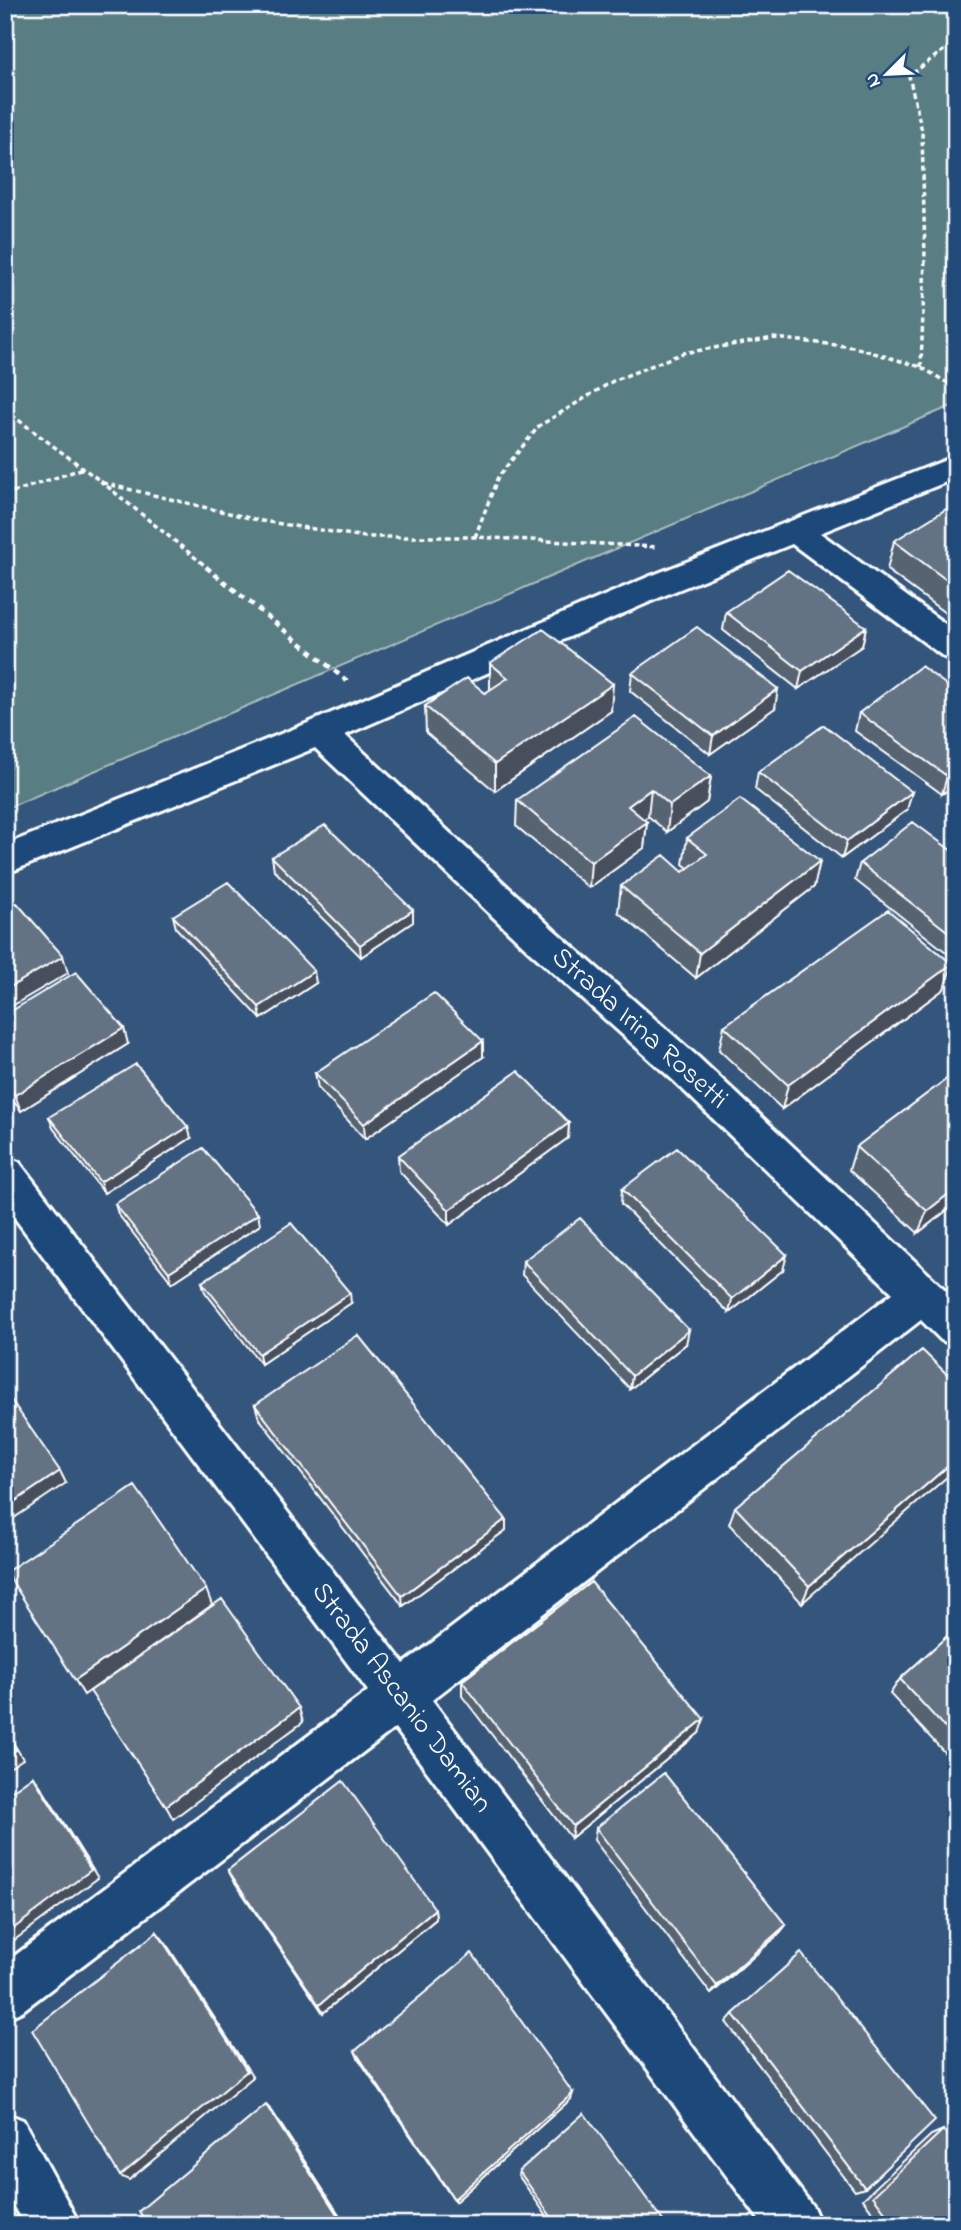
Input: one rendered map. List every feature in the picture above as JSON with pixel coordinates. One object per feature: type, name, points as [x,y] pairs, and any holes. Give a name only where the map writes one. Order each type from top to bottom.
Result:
[{"type":"street","points":[[5,860],[320,732],[659,585],[956,467]]},
{"type":"street","points":[[795,530],[956,649]]},
{"type":"street","name":"Strada Irina Rosetti","points":[[320,732],[541,940],[666,1051],[956,1327]]},
{"type":"street","name":"Strada Ascanio Damian","points":[[5,1174],[400,1696],[786,2221]]},
{"type":"street","points":[[5,1994],[400,1696],[922,1295]]},
{"type":"street","points":[[5,2138],[54,2225]]},
{"type":"path","points":[[921,367],[925,258],[922,131],[909,76],[956,41]]},
{"type":"path","points":[[475,537],[498,477],[539,426],[613,381],[683,353],[774,338],[854,347],[921,367],[956,388]]},
{"type":"path","points":[[5,410],[85,468],[378,707]]},
{"type":"path","points":[[5,495],[85,468]]},
{"type":"path","points":[[103,483],[262,521],[365,537],[475,537],[662,548]]},
{"type":"green space","points":[[5,5],[956,5],[956,404],[5,809]]},
{"type":"building","points":[[948,508],[956,513],[956,587],[894,541]]},
{"type":"building","points":[[788,570],[866,627],[802,671],[726,612]]},
{"type":"building","points":[[697,627],[778,689],[713,736],[632,673]]},
{"type":"building","points":[[543,629],[613,684],[495,764],[425,706],[467,678],[485,693],[508,678],[490,663]]},
{"type":"building","points":[[921,666],[956,692],[956,770],[947,776],[859,713]]},
{"type":"building","points":[[636,717],[711,776],[670,805],[651,789],[628,806],[647,822],[591,862],[517,800]]},
{"type":"building","points":[[824,725],[912,792],[847,841],[758,772]]},
{"type":"building","points":[[740,799],[820,861],[700,953],[621,886],[664,855],[683,872],[707,854],[687,838]]},
{"type":"building","points":[[913,822],[956,854],[956,938],[860,863]]},
{"type":"building","points":[[325,825],[413,910],[360,945],[272,857]]},
{"type":"building","points":[[228,882],[314,971],[259,1007],[173,916]]},
{"type":"building","points":[[17,903],[63,956],[5,990],[5,909]]},
{"type":"building","points":[[888,910],[952,964],[788,1085],[724,1026]]},
{"type":"building","points":[[76,972],[124,1028],[15,1095],[5,1083],[5,1015]]},
{"type":"building","points":[[434,993],[483,1041],[364,1124],[315,1073]]},
{"type":"building","points":[[136,1064],[188,1127],[100,1182],[49,1117]]},
{"type":"building","points":[[518,1071],[569,1123],[449,1210],[398,1156]]},
{"type":"building","points":[[956,1072],[956,1188],[927,1211],[856,1147]]},
{"type":"building","points":[[203,1148],[258,1214],[169,1272],[115,1204]]},
{"type":"building","points":[[677,1148],[787,1255],[732,1299],[622,1189]]},
{"type":"building","points":[[580,1218],[689,1330],[632,1376],[523,1261]]},
{"type":"building","points":[[291,1223],[350,1293],[259,1354],[202,1282]]},
{"type":"building","points":[[358,1335],[506,1519],[402,1596],[255,1405]]},
{"type":"building","points":[[922,1350],[956,1383],[956,1459],[809,1586],[735,1507]]},
{"type":"building","points":[[5,1391],[60,1471],[5,1508]]},
{"type":"building","points":[[135,1486],[206,1589],[75,1680],[6,1572]]},
{"type":"building","points":[[591,1582],[704,1719],[573,1826],[462,1681]]},
{"type":"building","points":[[222,1599],[299,1708],[166,1806],[90,1691]]},
{"type":"building","points":[[956,1628],[956,1740],[900,1679]]},
{"type":"building","points":[[5,1732],[16,1750],[5,1758]]},
{"type":"building","points":[[664,1773],[786,1925],[717,1986],[596,1828]]},
{"type":"building","points":[[33,1776],[91,1870],[5,1935],[5,1796]]},
{"type":"building","points":[[343,1781],[435,1909],[319,2005],[228,1870]]},
{"type":"building","points":[[157,1932],[247,2071],[120,2176],[32,2030]]},
{"type":"building","points":[[472,1953],[573,2093],[454,2199],[355,2051]]},
{"type":"building","points":[[801,1953],[935,2121],[865,2188],[733,2014]]},
{"type":"building","points":[[266,2105],[344,2225],[147,2225],[139,2211]]},
{"type":"building","points":[[584,2113],[666,2225],[557,2225],[519,2171]]},
{"type":"building","points":[[943,2130],[956,2147],[956,2225],[895,2225],[873,2196]]}]
